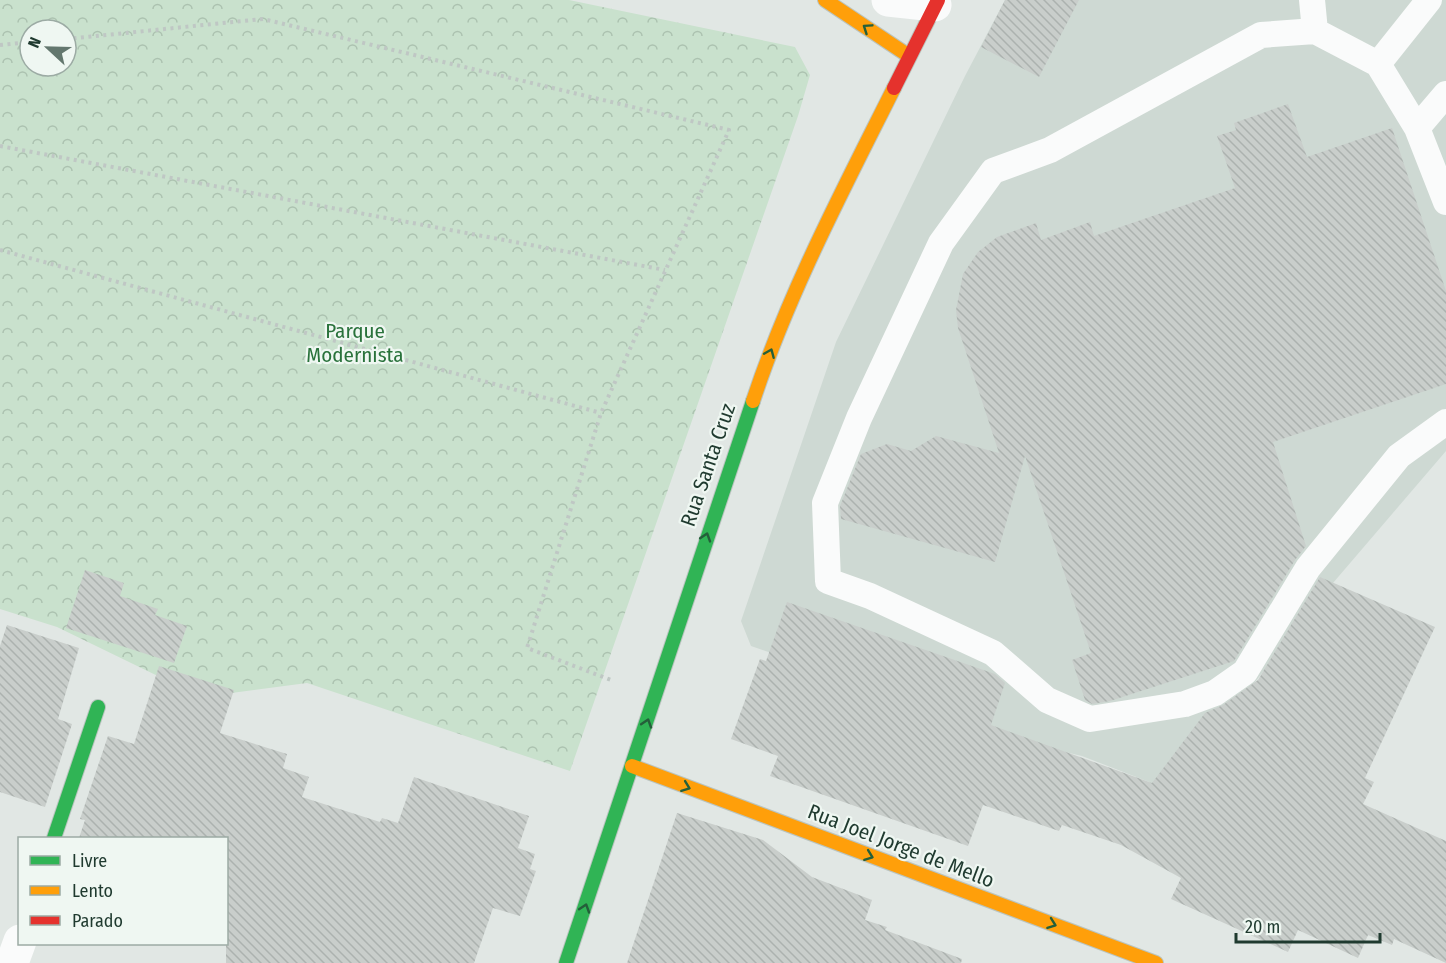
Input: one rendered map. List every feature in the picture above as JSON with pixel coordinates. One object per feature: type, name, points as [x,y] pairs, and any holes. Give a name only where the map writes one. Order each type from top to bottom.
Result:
[{"type":"street","points":[[825,0],[909,56]]},
{"type":"street","points":[[888,0],[937,2]]},
{"type":"street","name":"Rua Santa Cruz","points":[[566,963],[762,373],[818,240],[937,2]]},
{"type":"street","points":[[54,837],[98,707]]},
{"type":"street","name":"Rua Joel Jorge de Mello","points":[[632,766],[1156,963]]},
{"type":"street","points":[[12,963],[19,945]]},
{"type":"lane","points":[[1312,0],[1316,31]]},
{"type":"lane","points":[[1378,64],[1429,0]]},
{"type":"lane","points":[[1446,202],[1417,128],[1378,64],[1316,31],[1261,35],[1050,150],[993,171],[941,243],[859,418],[829,492],[825,503],[828,581],[870,596],[993,653],[1047,700],[1090,719],[1185,704],[1215,693],[1245,672],[1308,568],[1399,456],[1446,422]]},
{"type":"lane","points":[[1417,128],[1446,94]]},
{"type":"path","points":[[78,38],[263,19],[729,130],[601,413],[527,648],[611,680]]},
{"type":"path","points":[[0,45],[18,43]]},
{"type":"path","points":[[0,146],[665,270]]},
{"type":"path","points":[[0,250],[601,413]]},
{"type":"shaded area","points":[[1005,0],[1446,0],[1446,451],[1333,583],[1170,790],[1082,756],[1027,743],[751,646],[741,621],[836,342],[965,76]]},
{"type":"green space","name":"Parque Modernista","points":[[0,0],[569,0],[795,47],[810,75],[798,116],[570,771],[307,683],[201,697],[57,627],[0,609]]},
{"type":"building","points":[[1005,0],[1079,0],[1039,77],[981,47]]},
{"type":"building","points":[[1288,104],[1307,157],[1392,128],[1446,291],[1446,384],[1273,442],[1306,546],[1295,560],[1234,661],[1110,701],[1092,704],[1085,700],[1072,660],[1091,653],[1025,456],[995,562],[841,519],[840,506],[861,454],[887,444],[911,451],[936,436],[999,453],[958,328],[956,310],[963,274],[978,252],[997,237],[1036,223],[1041,240],[1090,222],[1094,236],[1235,188],[1217,136],[1236,130],[1234,123]]},
{"type":"building","points":[[85,570],[124,583],[120,596],[158,609],[155,615],[187,626],[174,663],[66,628]]},
{"type":"building","points":[[1320,577],[1435,627],[1365,778],[1374,782],[1363,804],[1446,841],[1446,963],[1394,939],[1392,945],[1368,935],[1358,958],[1298,930],[1288,952],[1171,899],[1181,878],[1121,845],[1062,825],[1059,831],[983,805],[968,846],[770,776],[778,756],[731,739],[760,659],[766,661],[787,602],[995,674],[1005,683],[991,725],[1152,783],[1205,713],[1223,705],[1258,680]]},
{"type":"building","points":[[7,625],[79,648],[58,719],[72,724],[45,807],[0,792],[0,646]]},
{"type":"building","points":[[159,666],[234,690],[220,733],[287,754],[283,768],[309,777],[302,797],[380,822],[382,818],[398,823],[414,777],[529,816],[518,848],[535,854],[530,869],[536,871],[520,916],[493,908],[474,963],[226,963],[228,837],[79,837],[85,820],[80,819],[108,736],[134,744]]},
{"type":"building","points":[[677,813],[763,840],[812,877],[872,900],[865,920],[887,927],[885,930],[962,959],[961,963],[627,963]]},
{"type":"traffic: fast","points":[[566,963],[753,401]]},
{"type":"traffic: fast","points":[[54,837],[98,707]]},
{"type":"traffic: slow","points":[[825,0],[909,56]]},
{"type":"traffic: slow","points":[[753,401],[767,360],[800,281],[894,88]]},
{"type":"traffic: slow","points":[[632,766],[1156,963]]},
{"type":"traffic: jam","points":[[894,88],[938,0]]}]
